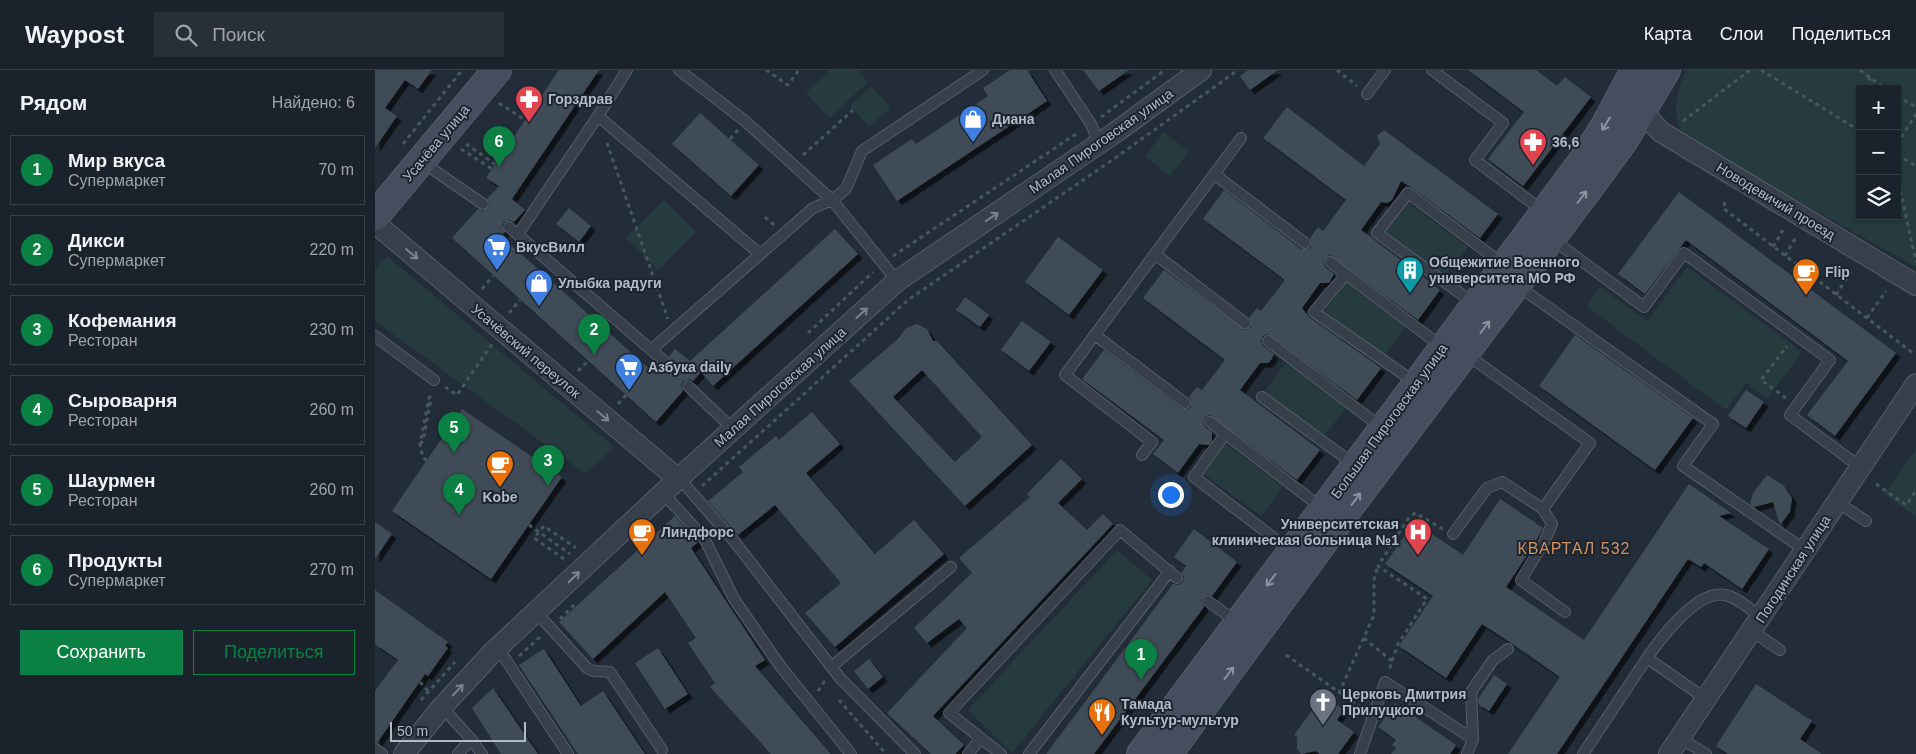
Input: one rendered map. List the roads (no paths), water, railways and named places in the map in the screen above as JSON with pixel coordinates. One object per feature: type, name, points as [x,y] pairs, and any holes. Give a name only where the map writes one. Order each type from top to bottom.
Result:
[{"type":"main road","name":"Усачёва улица","points":[[375,216],[410,155],[497,70]]},
{"type":"main road","name":"Большая Пироговская улица","points":[[1141,754],[1416,384],[1454,351],[1475,304],[1551,239],[1624,140],[1664,72]]},
{"type":"main road","points":[[1626,74],[1646,84],[1664,72]]},
{"type":"main road","name":"Большая Пироговская улица","points":[[1168,754],[1347,510],[1454,351],[1510,275],[1544,212],[1582,162],[1605,126],[1626,74]]},
{"type":"main road","points":[[1626,74],[1642,110]]},
{"type":"street","name":"Малая Пироговская улица","points":[[403,754],[442,707],[498,648],[679,478],[897,281],[1099,144],[1201,70]]},
{"type":"street","name":"Новодевичий проезд","points":[[1642,110],[1661,132],[1916,285]]},
{"type":"street","name":"Усачёвский переулок","points":[[375,223],[679,478]]},
{"type":"street","name":"Погодинская улица","points":[[1675,746],[1916,384]]},
{"type":"lane","points":[[627,70],[598,116],[513,231],[664,361]]},
{"type":"lane","points":[[679,70],[745,121],[832,200],[897,281]]},
{"type":"lane","points":[[651,350],[813,208],[832,200],[846,190],[862,151],[983,70]]},
{"type":"lane","points":[[1055,70],[1091,124],[1099,144]]},
{"type":"lane","points":[[1367,94],[1385,70]]},
{"type":"lane","points":[[1432,70],[1503,123],[1475,160],[1544,212]]},
{"type":"lane","points":[[598,116],[760,254]]},
{"type":"lane","points":[[1142,455],[1152,442],[1065,375],[1241,138]]},
{"type":"lane","points":[[410,155],[483,204]]},
{"type":"lane","points":[[1214,174],[1305,243]]},
{"type":"lane","points":[[1475,304],[1377,233],[1407,193],[1510,275],[1713,424],[1683,466],[1805,550]]},
{"type":"lane","points":[[1551,239],[1644,307],[1684,253],[1795,334],[1830,360],[1790,415],[1861,467]]},
{"type":"lane","points":[[1155,254],[1245,323]]},
{"type":"lane","points":[[1330,262],[1454,351],[1590,444],[1543,509]]},
{"type":"lane","points":[[1345,274],[1314,312],[1416,384]]},
{"type":"lane","points":[[1095,335],[1185,403]]},
{"type":"lane","points":[[375,336],[434,380]]},
{"type":"lane","points":[[1269,341],[1383,429]]},
{"type":"lane","points":[[688,386],[733,429]]},
{"type":"lane","points":[[1262,397],[1356,466]]},
{"type":"lane","points":[[1210,422],[1324,509]]},
{"type":"lane","points":[[1225,434],[1194,477],[1292,552]]},
{"type":"lane","points":[[679,478],[733,541],[840,678],[915,754]]},
{"type":"lane","points":[[1453,534],[1487,488],[1502,482],[1543,509],[1552,524],[1544,542],[1521,580],[1565,612]]},
{"type":"lane","points":[[663,493],[704,538],[734,599],[781,667],[851,754]]},
{"type":"lane","points":[[1837,502],[1866,521]]},
{"type":"lane","points":[[1001,754],[949,713],[1120,530],[1173,575],[1029,754]]},
{"type":"lane","points":[[831,667],[951,568]]},
{"type":"lane","points":[[1583,754],[1647,658],[1671,626],[1689,609],[1713,594],[1726,595],[1757,624],[1780,650]]},
{"type":"lane","points":[[1208,601],[1239,624]]},
{"type":"lane","points":[[536,612],[587,668],[593,671],[610,672],[662,750]]},
{"type":"lane","points":[[498,648],[568,754]]},
{"type":"lane","points":[[1467,754],[1473,739],[1471,692],[1493,660],[1508,649]]},
{"type":"lane","points":[[1647,658],[1706,699]]},
{"type":"lane","points":[[1360,754],[1385,682],[1473,739]]},
{"type":"lane","points":[[442,707],[482,754]]},
{"type":"lane","points":[[968,754],[981,738]]},
{"type":"lane","points":[[458,754],[471,739]]},
{"type":"lane","points":[[1675,746],[1706,754]]},
{"type":"lane","points":[[375,749],[382,754]]},
{"type":"place","name":"Горздрав","points":[[529,123]]},
{"type":"place","name":"Диана","points":[[973,143]]},
{"type":"place","name":"36,6","points":[[1533,166]]},
{"type":"place","name":"Продукты","points":[[499,167]]},
{"type":"place","name":"ВкусВилл","points":[[497,271]]},
{"type":"place","name":"Общежитие Военного университета МО РФ","points":[[1410,294]]},
{"type":"place","name":"Flip","points":[[1806,296]]},
{"type":"place","name":"Улыбка радуги","points":[[539,307]]},
{"type":"place","name":"Дикси","points":[[594,355]]},
{"type":"place","name":"Азбука daily","points":[[629,391]]},
{"type":"place","name":"Шаурмен","points":[[454,453]]},
{"type":"place","name":"Кофемания","points":[[548,486]]},
{"type":"place","name":"Kobe","points":[[500,488]]},
{"type":"place","name":"Сыроварня","points":[[459,515]]},
{"type":"place","name":"Линдфорс","points":[[642,556]]},
{"type":"place","name":"Университетская клиническая больница №1","points":[[1418,556]]},
{"type":"place","name":"Мир вкуса","points":[[1141,680]]},
{"type":"place","name":"Церковь Дмитрия Прилуцкого","points":[[1323,726]]},
{"type":"place","name":"Тамада Культур-мультур","points":[[1102,736]]},
{"type":"district","name":"КВАРТАЛ 532","points":[[1574,548]]}]
